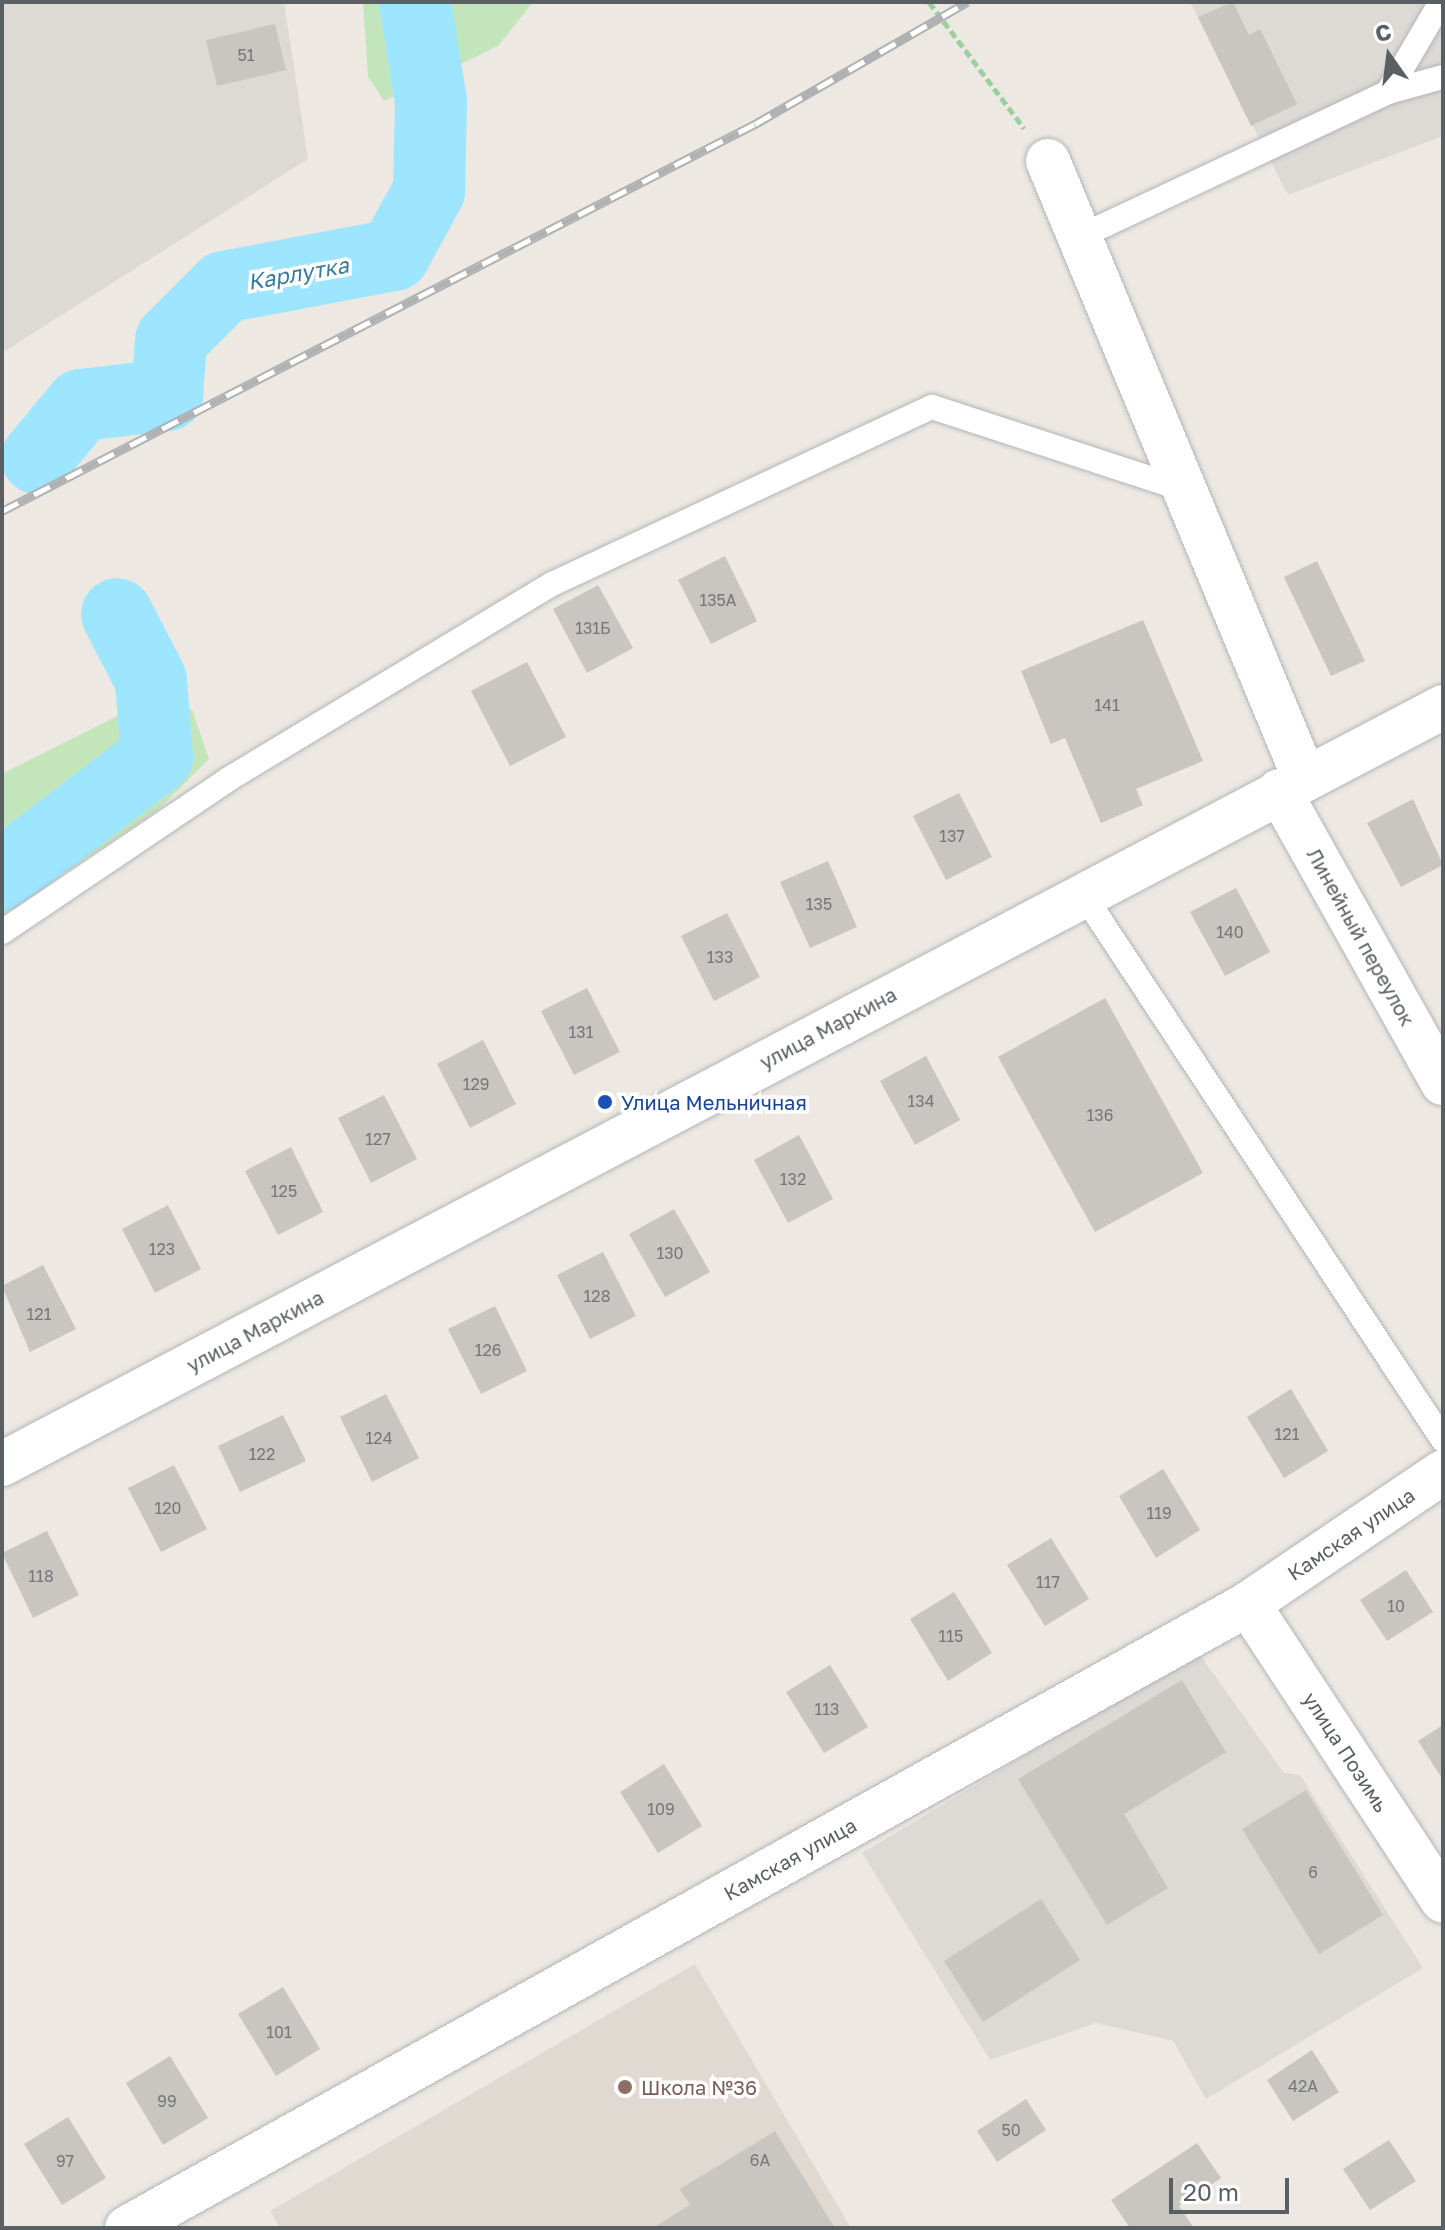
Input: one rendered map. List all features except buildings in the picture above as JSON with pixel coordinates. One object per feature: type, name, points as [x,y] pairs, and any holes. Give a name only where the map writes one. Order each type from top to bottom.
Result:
[{"type":"street","name":"Линейный переулок","points":[[1048,161],[1183,489],[1292,784],[1443,1083]]},
{"type":"street","name":"улица Маркина","points":[[2,1464],[1443,707]]},
{"type":"street","name":"Камская улица","points":[[127,2228],[1248,1604],[1443,1472]]},
{"type":"street","name":"улица Позимь","points":[[1248,1604],[1443,1901]]},
{"type":"lane","points":[[1388,92],[1441,2]]},
{"type":"lane","points":[[1079,237],[1388,92],[1443,77]]},
{"type":"lane","points":[[2,932],[227,780],[552,584],[932,407],[1183,489]]},
{"type":"lane","points":[[1083,894],[1443,1440]]},
{"type":"path","points":[[929,2],[1048,161]]},
{"type":"shaded area","points":[[2,2],[284,2],[308,159],[2,353]]},
{"type":"shaded area","points":[[1190,2],[1443,2],[1443,136],[1288,195]]},
{"type":"shaded area","points":[[1198,1652],[1284,1773],[1300,1775],[1423,1968],[1206,2099],[1173,2041],[1096,2023],[990,2060],[862,1853]]},
{"type":"shaded area","name":"Школа №36","points":[[695,1964],[851,2228],[280,2228],[270,2211]]},
{"type":"green space","points":[[363,2],[533,2],[498,46],[384,101],[368,76]]},
{"type":"green space","points":[[145,702],[192,710],[209,759],[158,810],[2,915],[2,774]]},
{"type":"waterway","name":"Карлутка","points":[[37,458],[81,405],[167,395],[171,340],[224,287],[394,255],[429,191],[431,102],[415,2]]},
{"type":"waterway","name":"Карлутка","points":[[2,875],[157,757],[151,680],[117,614]]},
{"type":"railway","points":[[2,511],[755,124],[967,2]]},
{"type":"place","name":"Улица Мельничная","points":[[605,1102]]},
{"type":"place","name":"Школа №36","points":[[625,2087]]}]
